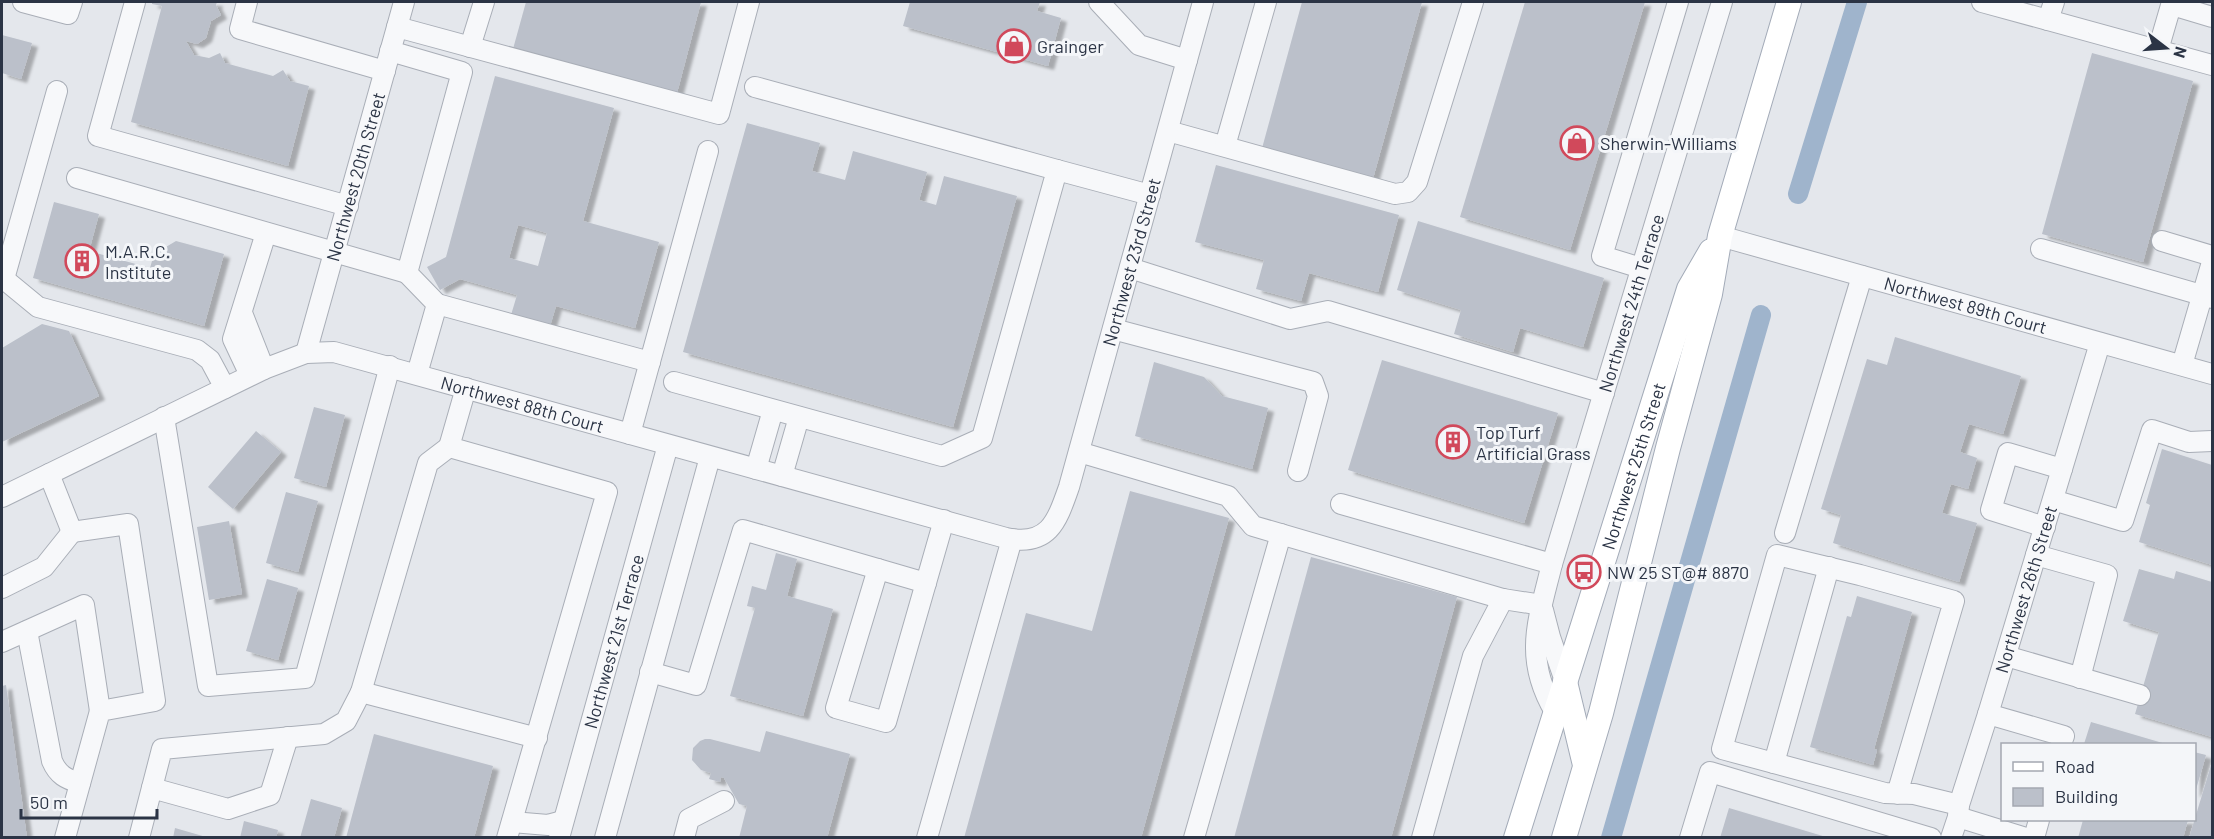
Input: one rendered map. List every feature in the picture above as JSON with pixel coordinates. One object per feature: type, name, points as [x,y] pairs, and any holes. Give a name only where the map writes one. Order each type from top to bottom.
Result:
[{"type":"main road","name":"Northwest 25th Street","points":[[1564,837],[1585,767],[1710,294],[1720,236],[1789,2]]},
{"type":"main road","name":"Northwest 25th Street","points":[[1516,837],[1689,290],[1720,236]]},
{"type":"main road","points":[[1565,681],[1585,767]]},
{"type":"street","points":[[23,2],[68,14],[72,2]]},
{"type":"street","points":[[135,2],[98,136],[348,206]]},
{"type":"street","points":[[247,2],[240,29],[385,71]]},
{"type":"street","name":"Northwest 20th Street","points":[[306,353],[404,2]]},
{"type":"street","points":[[470,47],[484,2]]},
{"type":"street","points":[[397,27],[719,114],[749,2]]},
{"type":"street","points":[[1098,2],[1139,45],[1187,60]]},
{"type":"street","name":"Northwest 23rd Street","points":[[1055,522],[1064,502],[1079,452],[1203,2]]},
{"type":"street","points":[[1225,146],[1266,2]]},
{"type":"street","points":[[1167,131],[1395,194],[1408,192],[1417,182],[1473,2]]},
{"type":"street","points":[[1641,268],[1602,256],[1678,2]]},
{"type":"street","name":"Northwest 24th Terrace","points":[[1555,712],[1544,694],[1535,662],[1536,632],[1542,605],[1552,564],[1722,2]]},
{"type":"street","points":[[1982,2],[2051,11],[2158,50],[2212,64]]},
{"type":"street","points":[[2158,50],[2172,3],[2212,17]]},
{"type":"street","points":[[390,51],[462,72],[407,273]]},
{"type":"street","points":[[755,87],[1150,195]]},
{"type":"street","points":[[57,91],[3,279],[38,307],[196,350],[210,360],[225,388]]},
{"type":"street","points":[[630,434],[708,151]]},
{"type":"street","points":[[674,382],[942,456],[982,438],[1057,170]]},
{"type":"street","points":[[77,178],[407,273],[437,304],[650,362]]},
{"type":"street","points":[[257,372],[242,313],[266,232]]},
{"type":"street","name":"Northwest 89th Court","points":[[1720,236],[2212,374]]},
{"type":"street","points":[[2162,242],[2212,256]]},
{"type":"street","points":[[2041,249],[2207,297]]},
{"type":"street","points":[[2182,365],[2207,297],[2212,262]]},
{"type":"street","points":[[1130,268],[1290,319],[1328,311],[1604,393]]},
{"type":"street","points":[[1785,533],[1862,276]]},
{"type":"street","points":[[417,374],[437,304]]},
{"type":"street","points":[[1113,329],[1313,382],[1318,396],[1298,471]]},
{"type":"street","name":"Northwest 26th Street","points":[[1951,837],[2100,343]]},
{"type":"street","name":"Northwest 88th Court","points":[[2,497],[257,372],[306,353],[334,352],[1012,539],[1039,538],[1055,522]]},
{"type":"street","points":[[164,417],[207,686],[305,678],[390,366]]},
{"type":"street","points":[[139,837],[162,749],[324,734],[346,721],[362,692],[428,463],[449,447],[466,388]]},
{"type":"street","points":[[756,469],[774,410]]},
{"type":"street","points":[[782,476],[799,417]]},
{"type":"street","points":[[2053,500],[2123,521],[2152,430],[2189,442],[2212,441]]},
{"type":"street","name":"Northwest 21st Terrace","points":[[562,832],[668,445]]},
{"type":"street","points":[[449,447],[607,492],[510,830]]},
{"type":"street","points":[[1079,452],[1228,496],[1253,526],[1503,600],[1542,605]]},
{"type":"street","points":[[2045,527],[1991,510],[2004,464],[2008,453],[2062,469]]},
{"type":"street","points":[[607,837],[710,456]]},
{"type":"street","points":[[49,474],[72,532]]},
{"type":"street","points":[[1341,504],[1552,564]]},
{"type":"street","points":[[878,568],[836,708],[886,722],[944,520]]},
{"type":"street","points":[[2,588],[44,567],[72,532],[128,524],[155,701],[100,711]]},
{"type":"street","points":[[650,672],[696,685],[743,530],[926,583]]},
{"type":"street","points":[[1194,837],[1281,534]]},
{"type":"street","points":[[927,837],[1012,539]]},
{"type":"street","points":[[1897,794],[1954,602],[1777,555],[1722,749],[1885,793],[1897,794],[1914,794],[2026,837]]},
{"type":"street","points":[[2036,555],[2107,575],[2080,678]]},
{"type":"street","points":[[1774,763],[1829,567]]},
{"type":"street","points":[[1422,837],[1473,656],[1503,600]]},
{"type":"street","points":[[2,642],[84,605],[100,711],[65,837]]},
{"type":"street","name":"Northwest 24th Terrace","points":[[1542,605],[1552,646],[1565,681]]},
{"type":"street","points":[[27,631],[52,761],[56,771],[66,779],[80,783]]},
{"type":"street","points":[[2006,657],[2140,695]]},
{"type":"street","points":[[362,692],[537,738]]},
{"type":"street","points":[[1988,714],[2064,736],[2061,743]]},
{"type":"street","points":[[152,788],[228,809],[270,795],[288,737]]},
{"type":"street","points":[[1690,837],[1710,772],[1877,830],[1931,837]]},
{"type":"street","points":[[684,837],[689,819],[724,801]]},
{"type":"street","points":[[2034,837],[2038,821]]},
{"type":"street","points":[[510,830],[548,825],[562,832]]},
{"type":"street","points":[[510,830],[538,837]]},
{"type":"building","points":[[152,2],[217,2],[216,5],[221,15],[211,21],[206,38],[197,44],[186,41],[194,55],[209,58],[220,53],[225,63],[273,76],[283,70],[290,81],[309,86],[288,166],[131,122],[162,6],[152,4]]},
{"type":"building","points":[[526,2],[701,2],[677,93],[513,49]]},
{"type":"building","name":"Grainger","points":[[910,2],[1040,2],[1037,11],[1061,18],[1048,66],[903,26]]},
{"type":"building","points":[[1302,2],[1422,2],[1372,182],[1261,152]]},
{"type":"building","points":[[1525,2],[1645,2],[1570,250],[1460,217]]},
{"type":"building","points":[[2,35],[32,43],[21,79],[2,73]]},
{"type":"building","points":[[2092,53],[2193,81],[2143,262],[2042,234]]},
{"type":"building","points":[[495,76],[614,108],[583,221],[659,242],[635,328],[556,306],[550,326],[511,315],[517,295],[460,279],[440,290],[427,267],[446,257]],"holes":[[[518,225],[547,233],[538,266],[509,258]]]},
{"type":"building","points":[[747,123],[820,143],[812,171],[845,180],[853,151],[927,172],[919,200],[936,205],[944,176],[1017,196],[953,427],[683,352]]},
{"type":"building","points":[[1216,165],[1399,215],[1378,292],[1309,273],[1301,301],[1256,289],[1264,260],[1195,242]]},
{"type":"building","name":"M.A.R.C. Institute","points":[[54,202],[99,214],[89,251],[150,268],[154,254],[176,241],[224,254],[204,326],[33,278]]},
{"type":"building","points":[[1418,221],[1604,278],[1583,347],[1520,328],[1513,352],[1454,334],[1461,310],[1397,290]]},
{"type":"building","points":[[42,324],[69,331],[99,396],[2,442],[2,348]]},
{"type":"building","points":[[1895,337],[2021,376],[2003,434],[1969,424],[1960,452],[1977,458],[1968,489],[1951,484],[1942,513],[1977,523],[1959,582],[1833,543],[1841,515],[1821,509],[1867,359],[1887,365]]},
{"type":"building","name":"Top Turf Artificial Grass","points":[[1382,360],[1558,413],[1524,523],[1348,470]]},
{"type":"building","points":[[1154,362],[1204,377],[1222,396],[1268,408],[1252,469],[1135,436]]},
{"type":"building","points":[[314,407],[345,415],[326,487],[294,478]]},
{"type":"building","points":[[256,431],[281,452],[233,509],[208,487]]},
{"type":"building","points":[[2162,449],[2212,465],[2212,565],[2139,542],[2150,505],[2146,503]]},
{"type":"building","points":[[1130,491],[1229,518],[1141,838],[964,838],[1026,613],[1092,631]]},
{"type":"building","points":[[286,492],[318,501],[298,572],[266,563]]},
{"type":"building","points":[[229,521],[242,594],[209,600],[197,527]]},
{"type":"building","points":[[776,553],[797,559],[787,596],[833,609],[803,716],[730,696],[755,608],[747,606],[752,586],[766,590]]},
{"type":"building","points":[[1311,557],[1457,597],[1391,838],[1234,838]]},
{"type":"building","points":[[2139,569],[2174,579],[2176,571],[2212,582],[2212,737],[2135,714],[2159,632],[2123,621]]},
{"type":"building","points":[[267,579],[298,588],[278,660],[246,651]]},
{"type":"building","points":[[1857,596],[1912,612],[1874,749],[1877,750],[1873,765],[1810,747],[1847,616],[1851,617]]},
{"type":"building","points":[[6,685],[27,838],[2,838],[2,686]]},
{"type":"building","points":[[2091,722],[2163,743],[2084,743]]},
{"type":"building","points":[[766,731],[850,754],[827,838],[739,838],[747,806],[739,804],[724,778],[721,777],[720,782],[709,779],[711,773],[701,770],[692,760],[693,748],[705,739],[760,752]]},
{"type":"building","points":[[374,734],[493,766],[474,838],[346,838]]},
{"type":"building","points":[[2196,752],[2206,755],[2196,790]]},
{"type":"building","points":[[2212,762],[2212,838],[2189,838]]},
{"type":"building","points":[[311,799],[342,808],[334,838],[300,838]]},
{"type":"building","points":[[1729,808],[1826,837],[1826,838],[1720,838]]},
{"type":"building","points":[[244,821],[278,830],[276,838],[240,838]]},
{"type":"building","points":[[2083,821],[2188,821],[2183,838],[2078,838]]},
{"type":"building","points":[[175,828],[206,837],[206,838],[173,838]]},
{"type":"waterway","points":[[1798,194],[1857,2]]},
{"type":"waterway","points":[[1611,838],[1761,315]]},
{"type":"place","name":"Grainger","points":[[1014,46]]},
{"type":"place","name":"Sherwin-Williams","points":[[1577,143]]},
{"type":"place","name":"M.A.R.C. Institute","points":[[82,261]]},
{"type":"place","name":"Top Turf Artificial Grass","points":[[1453,442]]},
{"type":"place","name":"NW 25 ST@# 8870","points":[[1584,572]]}]
